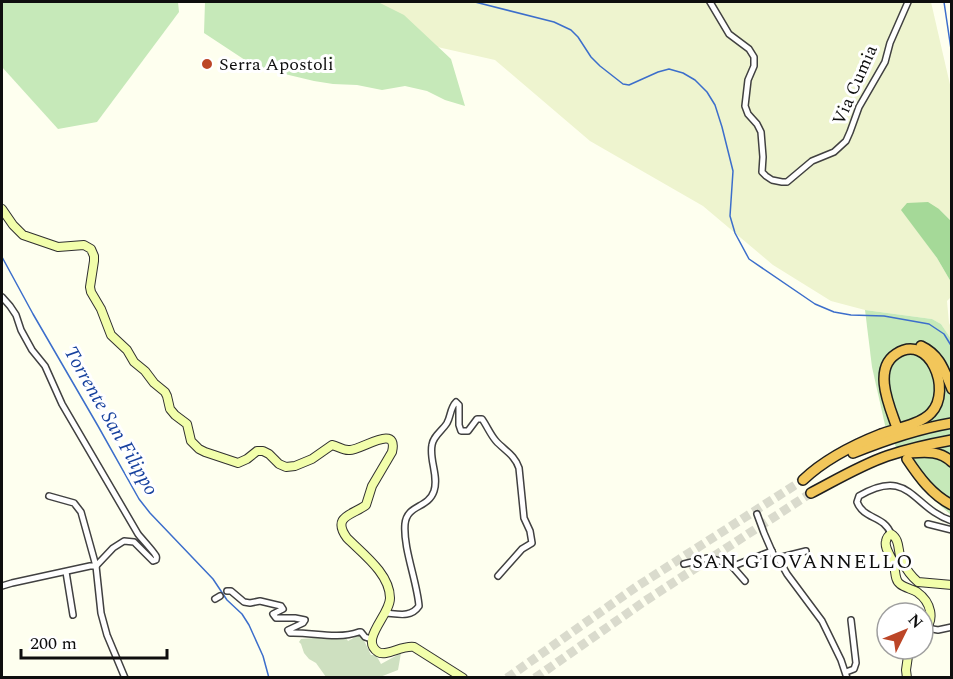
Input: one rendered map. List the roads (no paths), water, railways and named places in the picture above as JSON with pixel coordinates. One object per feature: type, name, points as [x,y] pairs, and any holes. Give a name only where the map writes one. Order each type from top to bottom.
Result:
[{"type":"highway","points":[[951,389],[940,362],[930,351],[917,345],[896,349],[887,357],[881,370],[883,397],[894,426],[886,396],[885,371],[890,359],[903,350],[922,353],[930,359],[937,373],[940,387],[937,406],[932,413],[921,420],[879,435],[842,452],[817,467],[803,480],[845,456],[882,441],[951,423]]},
{"type":"highway","points":[[811,493],[886,456],[951,440]]},
{"type":"highway","points":[[886,456],[929,452],[938,453],[951,462]]},
{"type":"highway","points":[[909,458],[931,486],[951,503]]},
{"type":"street","name":"Via Cumia","points":[[710,2],[732,37],[753,54],[755,63],[748,80],[746,109],[758,124],[761,132],[762,172],[768,178],[784,182],[790,180],[812,161],[836,151],[848,138],[859,107],[885,62],[890,43],[908,2]]},
{"type":"street","points":[[2,209],[23,235],[58,247],[84,245],[91,249],[94,261],[90,287],[111,335],[165,393],[170,409],[187,424],[191,441],[202,450],[238,463],[257,451],[263,451],[279,464],[289,467],[315,457],[332,445],[351,450],[383,438],[391,441],[393,449],[370,489],[366,505],[347,515],[342,525],[347,538],[387,582],[390,598],[386,613],[371,639],[372,645],[379,652],[387,653],[405,647],[414,647],[464,678]]},
{"type":"street","points":[[2,297],[10,306],[32,350],[45,366],[62,404],[138,534],[157,557],[153,561],[134,542],[124,541],[113,548],[96,567]]},
{"type":"street","points":[[386,613],[410,614],[419,606],[406,535],[406,520],[412,509],[423,505],[433,493],[435,475],[432,446],[435,438],[449,420],[452,406],[456,402],[459,405],[461,431],[468,431],[477,419],[482,419],[494,438],[517,462],[519,468],[524,519],[530,531],[532,543],[522,549],[498,576]]},
{"type":"street","points":[[951,522],[934,513],[899,486],[885,486],[859,496],[857,502],[861,510],[884,522],[891,530],[891,534],[897,539],[898,552],[902,561],[916,581],[951,585]]},
{"type":"street","points":[[49,496],[74,503],[78,507],[96,567],[101,614],[125,678]]},
{"type":"street","points":[[757,514],[771,551],[822,621],[846,675],[854,669],[856,663],[851,620]]},
{"type":"street","points":[[928,524],[951,530]]},
{"type":"street","points":[[891,534],[885,542],[894,563],[897,581],[917,592],[926,601]]},
{"type":"street","points":[[684,564],[708,558],[731,565],[740,565],[771,551]]},
{"type":"street","points":[[778,558],[806,551]]},
{"type":"street","points":[[731,565],[745,582]]},
{"type":"street","points":[[2,586],[90,566],[96,567]]},
{"type":"street","points":[[66,572],[73,615]]},
{"type":"street","points":[[226,591],[231,591],[247,603],[260,601],[283,607],[273,614],[276,618],[305,620],[288,630],[290,633],[345,636],[359,632],[371,639]]},
{"type":"street","points":[[935,630],[951,627]]},
{"type":"street","points":[[907,661],[907,678]]},
{"type":"waterway","points":[[475,2],[554,22],[571,30],[591,57],[623,84],[629,85],[669,69],[695,80],[707,92],[715,105],[722,127],[733,171],[730,216],[735,233],[749,259],[815,304],[834,312],[851,315],[884,316],[929,324],[944,334],[952,347]]},
{"type":"waterway","points":[[944,2],[952,56]]},
{"type":"waterway","name":"Torrente San Filippo","points":[[2,257],[139,499],[213,579],[227,600],[242,614],[263,656],[269,678]]},
{"type":"tunnel","points":[[507,678],[636,587],[803,480]]},
{"type":"tunnel","points":[[535,678],[645,601],[811,493]]},
{"type":"place","name":"Serra Apostoli","points":[[207,64]]},
{"type":"district","name":"SAN GIOVANNELLO","points":[[803,562]]}]
